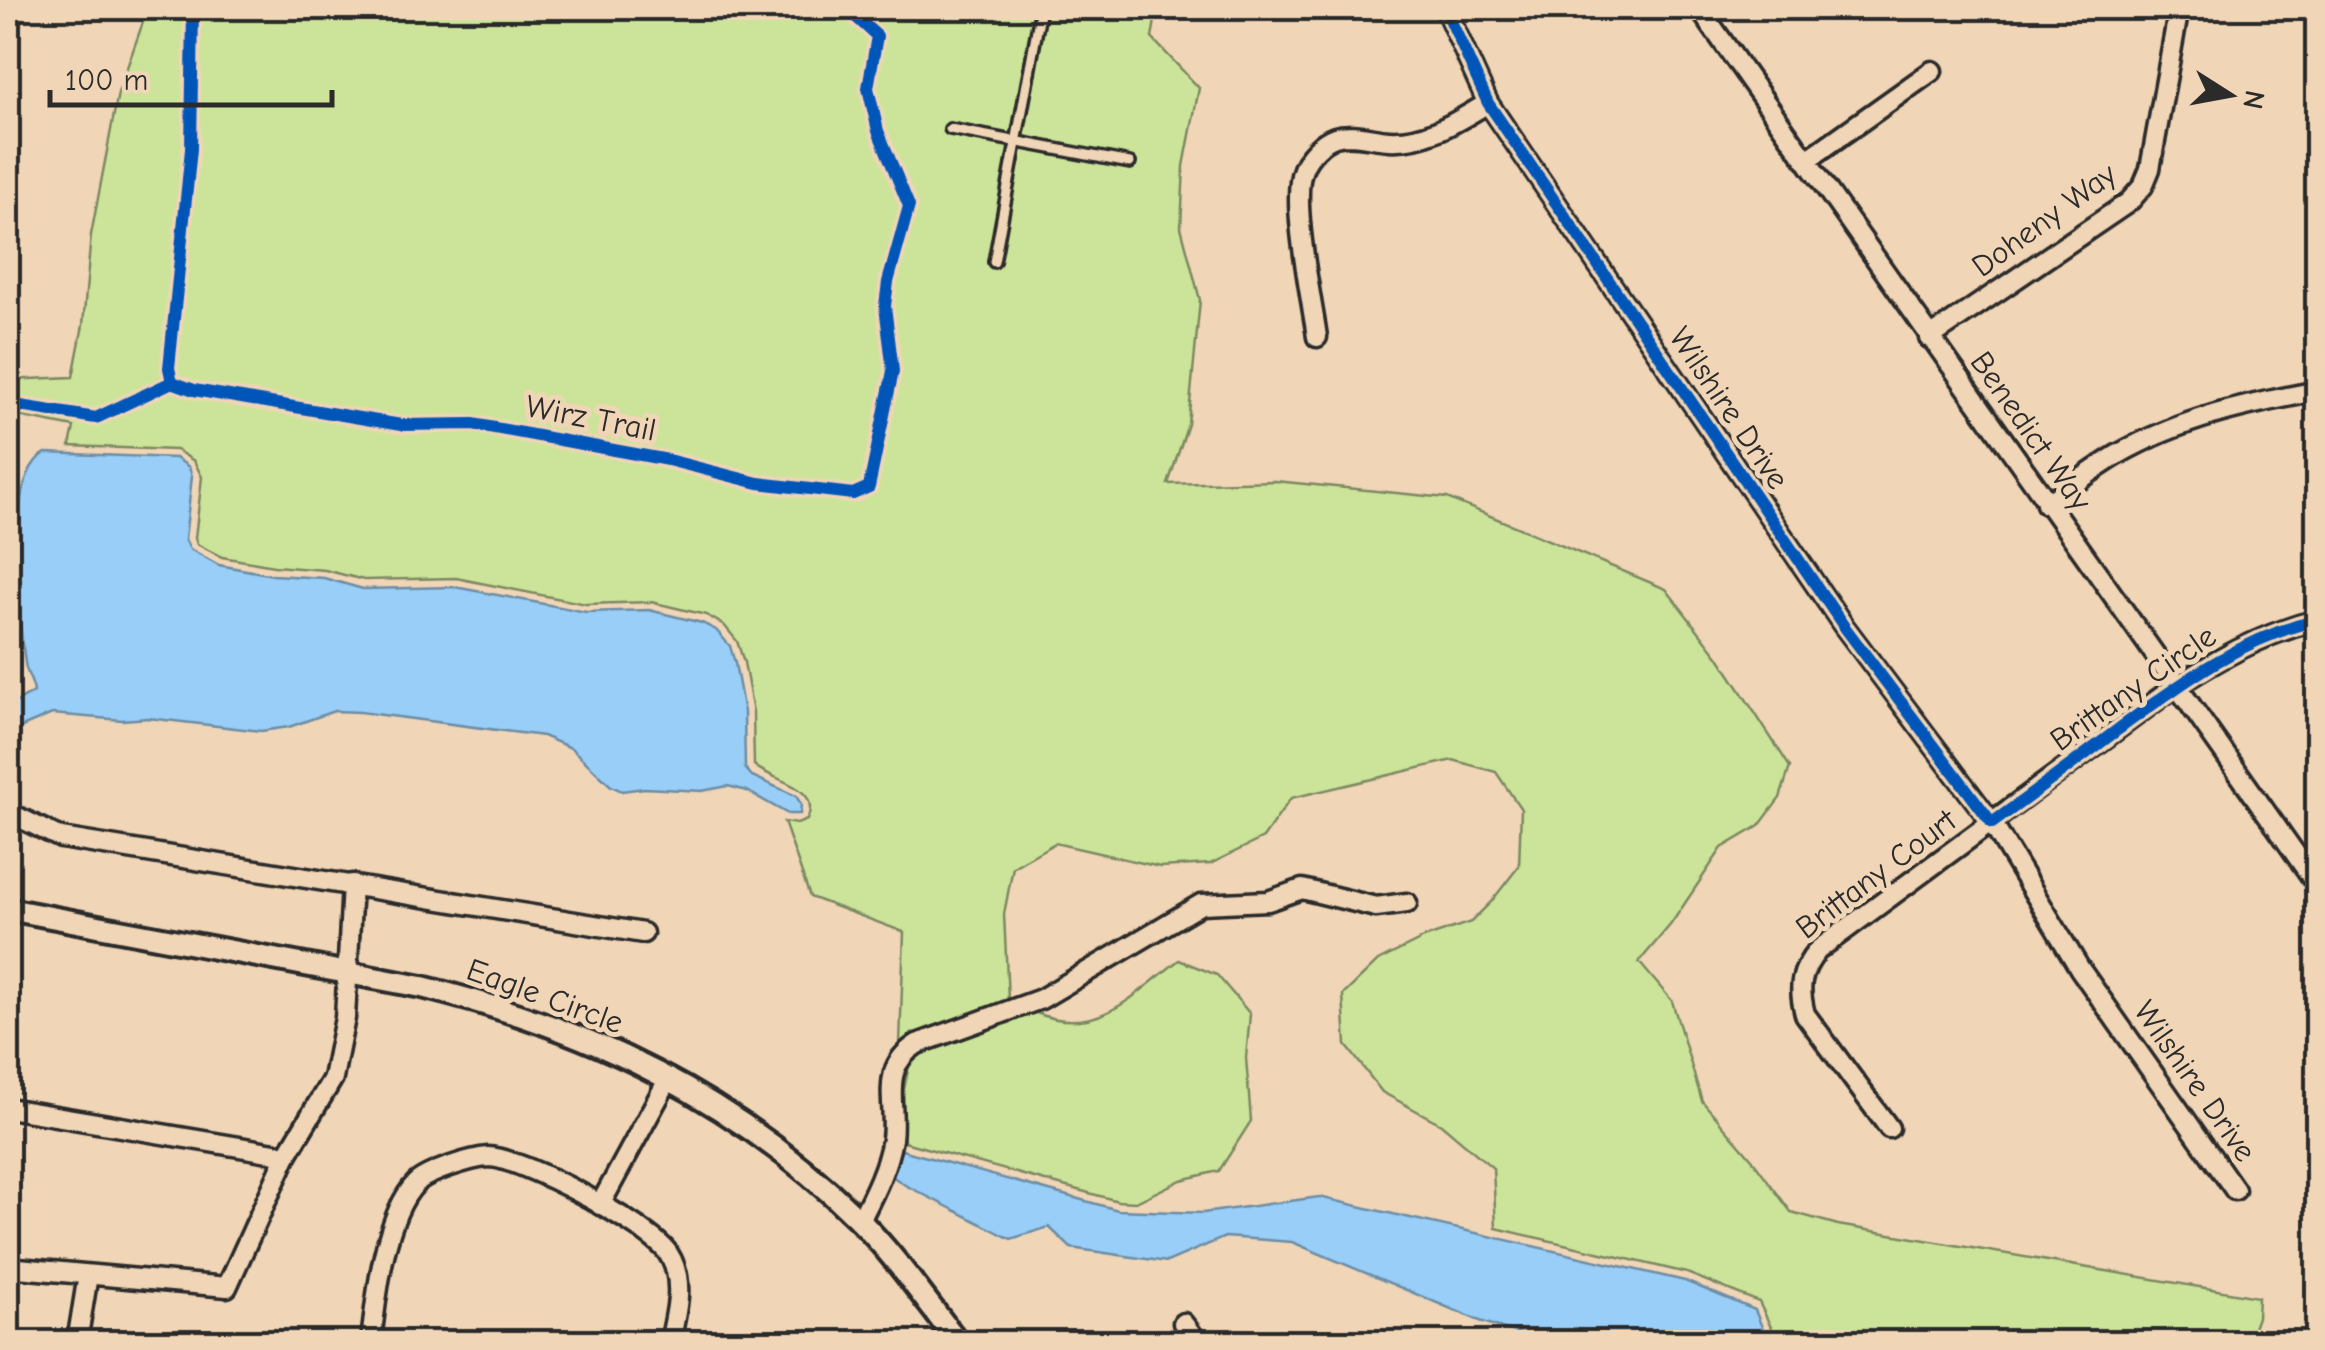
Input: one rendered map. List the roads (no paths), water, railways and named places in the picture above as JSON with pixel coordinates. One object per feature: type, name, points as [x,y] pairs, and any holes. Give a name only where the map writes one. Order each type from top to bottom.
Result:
[{"type":"street","points":[[8,30],[12,8]]},
{"type":"street","name":"Wilshire Drive","points":[[1445,8],[1488,103],[1843,624],[1992,823],[2080,969],[2236,1190]]},
{"type":"street","name":"Benedict Way","points":[[1699,8],[2318,886]]},
{"type":"street","name":"Doheny Way","points":[[1929,338],[2129,202],[2143,186],[2150,169],[2178,8]]},
{"type":"street","points":[[1807,160],[1932,71]]},
{"type":"street","points":[[1317,338],[1298,195],[1302,170],[1316,150],[1335,137],[1412,140],[1436,133],[1488,103]]},
{"type":"street","points":[[2046,504],[2116,456],[2153,437],[2230,409],[2318,391]]},
{"type":"street","name":"Brittany Circle","points":[[1992,823],[2176,686],[2232,650],[2277,630],[2318,620]]},
{"type":"street","points":[[8,816],[61,838],[643,933]]},
{"type":"street","name":"Brittany Court","points":[[1889,1128],[1805,1014],[1799,992],[1804,967],[1818,950],[1992,823]]},
{"type":"street","points":[[8,1271],[18,1268],[226,1287],[287,1155],[332,1078],[345,1018],[352,884]]},
{"type":"street","points":[[860,1221],[879,1183],[892,1136],[890,1102],[895,1068],[901,1054],[916,1044],[1041,998],[1200,904],[1268,901],[1302,889],[1376,907],[1407,903]]},
{"type":"street","name":"Eagle Circle","points":[[8,909],[422,986],[544,1021],[669,1078],[730,1114],[786,1154],[860,1221],[958,1342]]},
{"type":"street","points":[[600,1204],[669,1078]]},
{"type":"street","points":[[8,1108],[287,1155]]},
{"type":"street","points":[[371,1342],[390,1228],[417,1181],[459,1163],[490,1157],[553,1178],[600,1204],[668,1252],[679,1281],[670,1342]]},
{"type":"street","points":[[77,1342],[88,1274]]},
{"type":"street","points":[[1183,1324],[1198,1342]]},
{"type":"lane","points":[[994,262],[1040,8]]},
{"type":"lane","points":[[950,129],[1130,163]]},
{"type":"water","points":[[46,453],[176,458],[189,467],[192,476],[185,539],[190,549],[219,565],[273,575],[324,578],[363,589],[455,587],[586,612],[649,610],[702,623],[716,630],[730,646],[744,712],[745,768],[752,776],[796,796],[801,804],[800,814],[788,814],[747,791],[728,786],[702,791],[622,791],[611,786],[571,748],[543,736],[360,712],[334,711],[289,727],[261,731],[148,718],[122,720],[52,714],[8,733],[8,707],[34,692],[22,643],[17,583],[18,517],[32,466]]},
{"type":"water","points":[[898,1149],[1118,1210],[1203,1213],[1319,1197],[1685,1281],[1755,1310],[1768,1342],[1545,1342],[1480,1321],[1292,1242],[1225,1237],[1167,1262],[1071,1248],[1049,1227],[1011,1239],[883,1170]]}]
